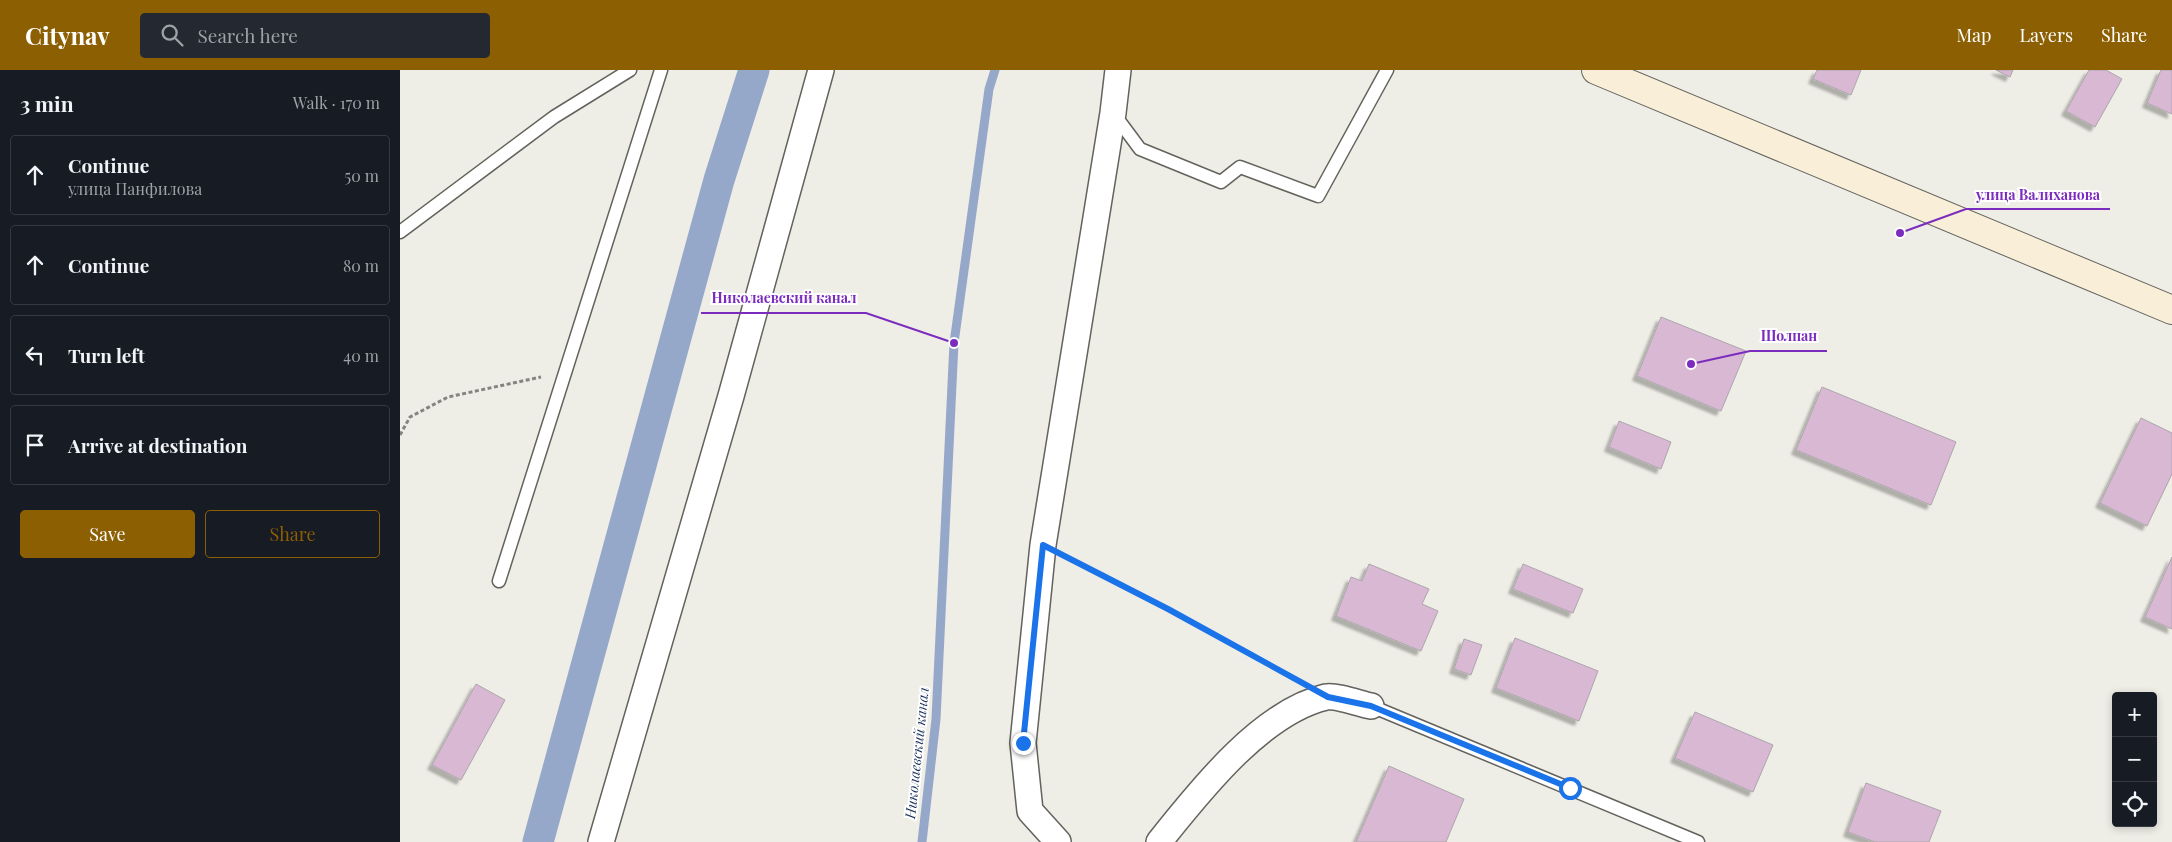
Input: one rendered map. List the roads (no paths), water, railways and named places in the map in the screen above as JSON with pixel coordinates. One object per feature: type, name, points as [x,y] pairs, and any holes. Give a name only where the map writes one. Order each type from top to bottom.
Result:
[{"type":"main road","points":[[1596,70],[2172,310]]},
{"type":"street","points":[[602,842],[733,387],[821,70]]},
{"type":"street","points":[[1058,842],[1030,811],[1023,743],[1043,545],[1113,113],[1118,70]]},
{"type":"street","points":[[1158,842],[1186,808],[1243,746],[1287,713],[1328,697],[1371,706]]},
{"type":"lane","points":[[400,232],[554,117],[630,70]]},
{"type":"lane","points":[[499,581],[661,70]]},
{"type":"lane","points":[[1113,113],[1140,149],[1149,153],[1221,182],[1240,167],[1318,196],[1387,70]]},
{"type":"lane","points":[[1371,706],[1698,842]]},
{"type":"waterway","points":[[538,842],[719,180],[754,70]]},
{"type":"waterway","name":"Николаевский канал","points":[[922,842],[936,719],[954,343],[989,89],[995,70]]},
{"type":"place","name":"улица Валиханова","points":[[1900,233]]},
{"type":"place","name":"Николаевский канал","points":[[954,343]]},
{"type":"place","name":"Шолпан","points":[[1691,364]]}]
